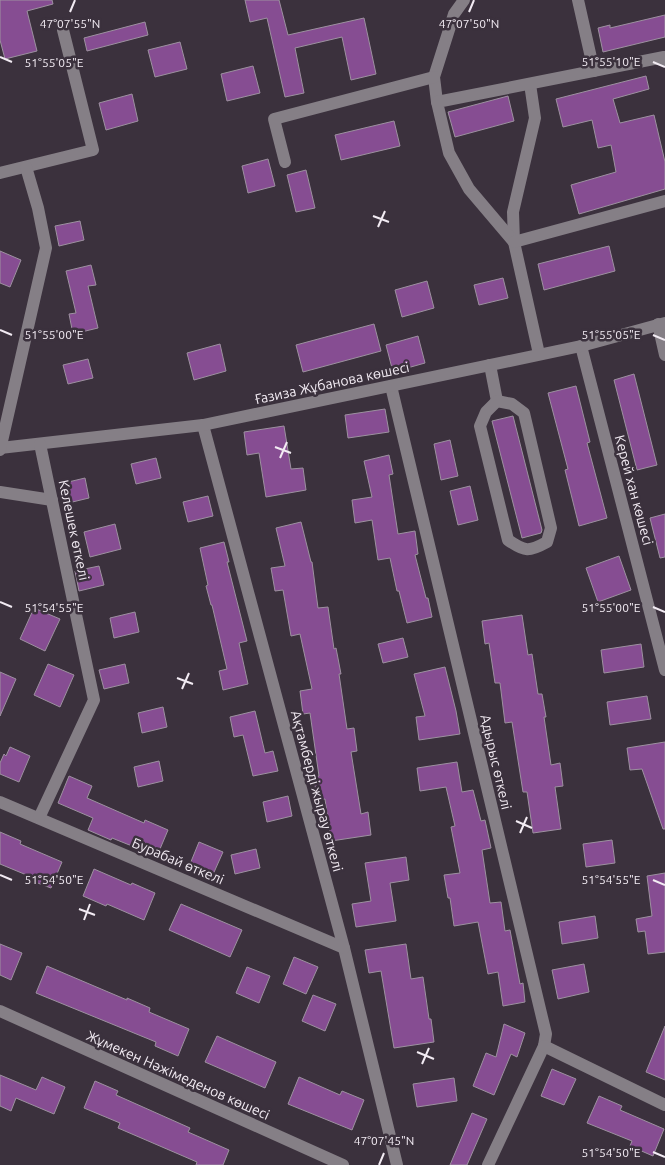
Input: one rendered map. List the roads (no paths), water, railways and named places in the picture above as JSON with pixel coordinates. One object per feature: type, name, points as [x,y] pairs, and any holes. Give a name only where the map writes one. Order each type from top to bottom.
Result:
[{"type":"street","points":[[464,0],[454,14],[434,77],[437,102],[449,153],[469,189],[514,242]]},
{"type":"street","points":[[578,0],[594,71]]},
{"type":"street","points":[[0,173],[93,150],[63,30]]},
{"type":"street","points":[[437,102],[664,57],[665,61]]},
{"type":"street","points":[[285,162],[274,119],[434,77]]},
{"type":"street","points":[[530,84],[534,118],[513,212],[514,242],[539,354]]},
{"type":"street","points":[[0,449],[46,248],[38,208],[26,167]]},
{"type":"street","points":[[514,242],[665,201]]},
{"type":"street","points":[[661,324],[665,355]]},
{"type":"street","name":"Ғазиза Жұбанова көшесі","points":[[0,449],[203,425],[581,346],[661,324]]},
{"type":"street","name":"Керей хан көшесі","points":[[581,346],[665,670]]},
{"type":"street","points":[[490,365],[497,401]]},
{"type":"street","name":"Адырыс өткелі","points":[[392,386],[546,1034],[544,1046],[488,1165]]},
{"type":"street","points":[[497,401],[512,404],[524,413],[551,528],[547,542],[534,550],[520,548],[508,540],[480,426],[486,412],[497,401]]},
{"type":"street","name":"Ақтамберді жырау өткелі","points":[[203,425],[344,948],[397,1165]]},
{"type":"street","name":"Келешек өткелі","points":[[39,818],[94,700],[40,444]]},
{"type":"street","points":[[0,492],[52,500]]},
{"type":"street","name":"Бурабай өткелі","points":[[0,802],[344,948]]},
{"type":"street","name":"Жұмекен Нәжімеденов көшесі","points":[[0,1012],[343,1165]]},
{"type":"street","points":[[544,1046],[665,1105]]}]
